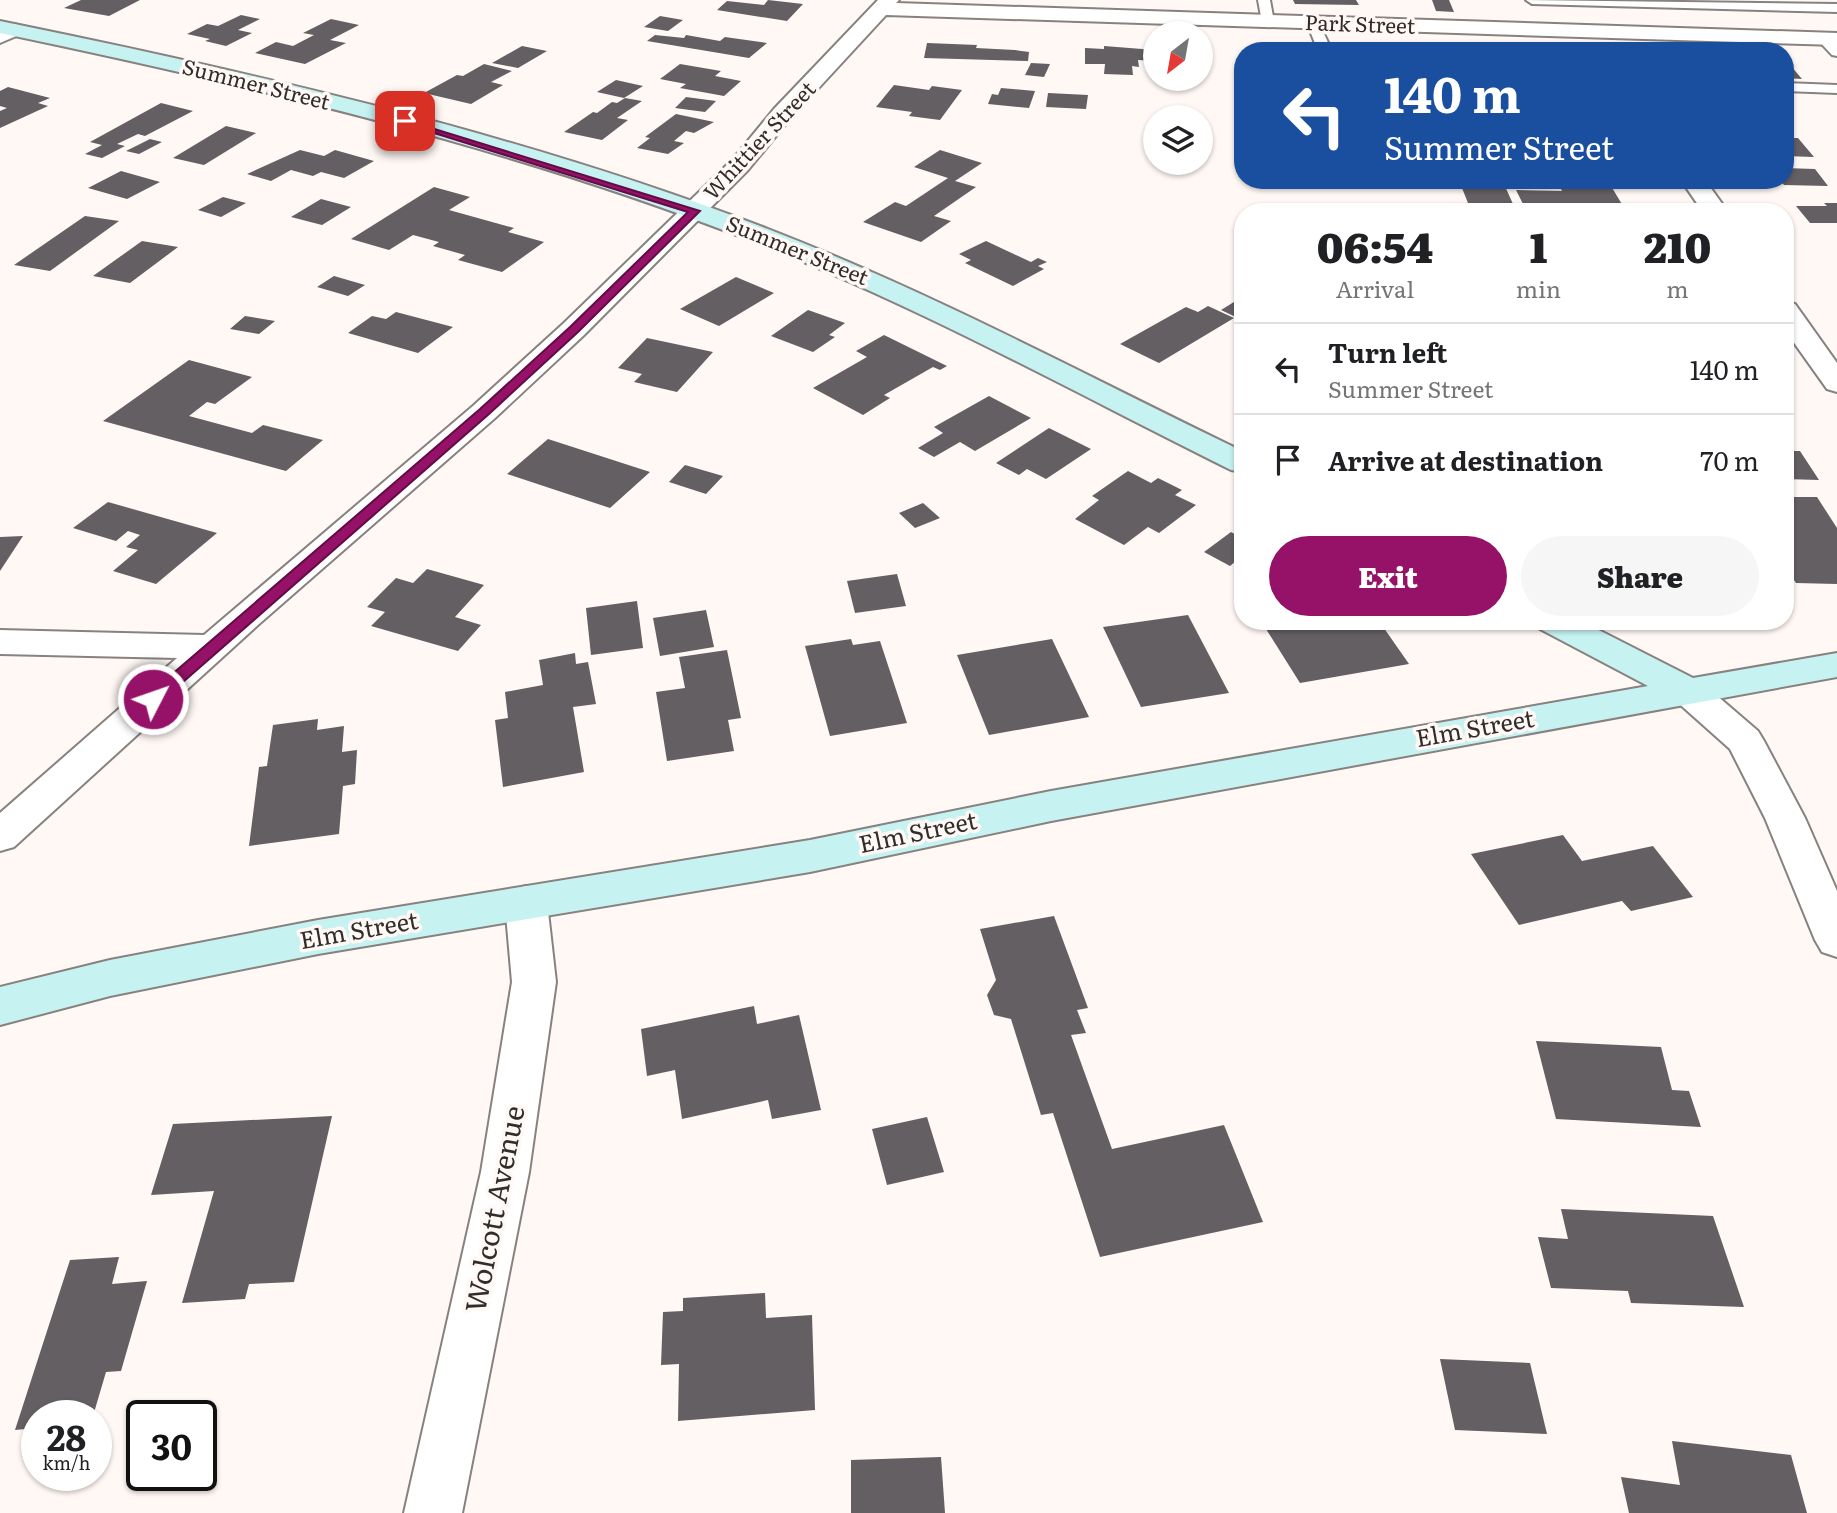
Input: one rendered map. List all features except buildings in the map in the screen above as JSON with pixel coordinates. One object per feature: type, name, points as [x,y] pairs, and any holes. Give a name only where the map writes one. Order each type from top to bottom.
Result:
[{"type":"street","name":"Park Street","points":[[885,4],[1268,22],[1545,30],[1832,43]]},
{"type":"street","name":"Whittier Street","points":[[0,836],[212,647],[484,412],[574,329],[740,164],[782,114],[885,4]]},
{"type":"street","name":"Summer Street","points":[[5,31],[230,78],[405,121],[695,211],[792,248],[890,290],[1234,459]]},
{"type":"street","points":[[1588,32],[1595,42]]},
{"type":"street","points":[[1794,323],[1837,383]]},
{"type":"street","points":[[1569,630],[1688,691],[1745,741],[1785,818],[1837,940]]},
{"type":"street","points":[[0,642],[212,647]]},
{"type":"street","name":"Elm Street","points":[[0,1006],[110,978],[318,937],[810,856],[1051,806],[1837,665]]},
{"type":"street","name":"Wolcott Avenue","points":[[433,1513],[505,1172],[534,982],[526,903]]},
{"type":"lane","points":[[1264,0],[1268,22]]},
{"type":"lane","points":[[1545,30],[1531,0],[1837,8]]},
{"type":"lane","points":[[1313,23],[1321,42]]},
{"type":"lane","points":[[1794,87],[1837,89]]},
{"type":"route","points":[[153,699],[484,412],[695,211],[405,121]]}]
